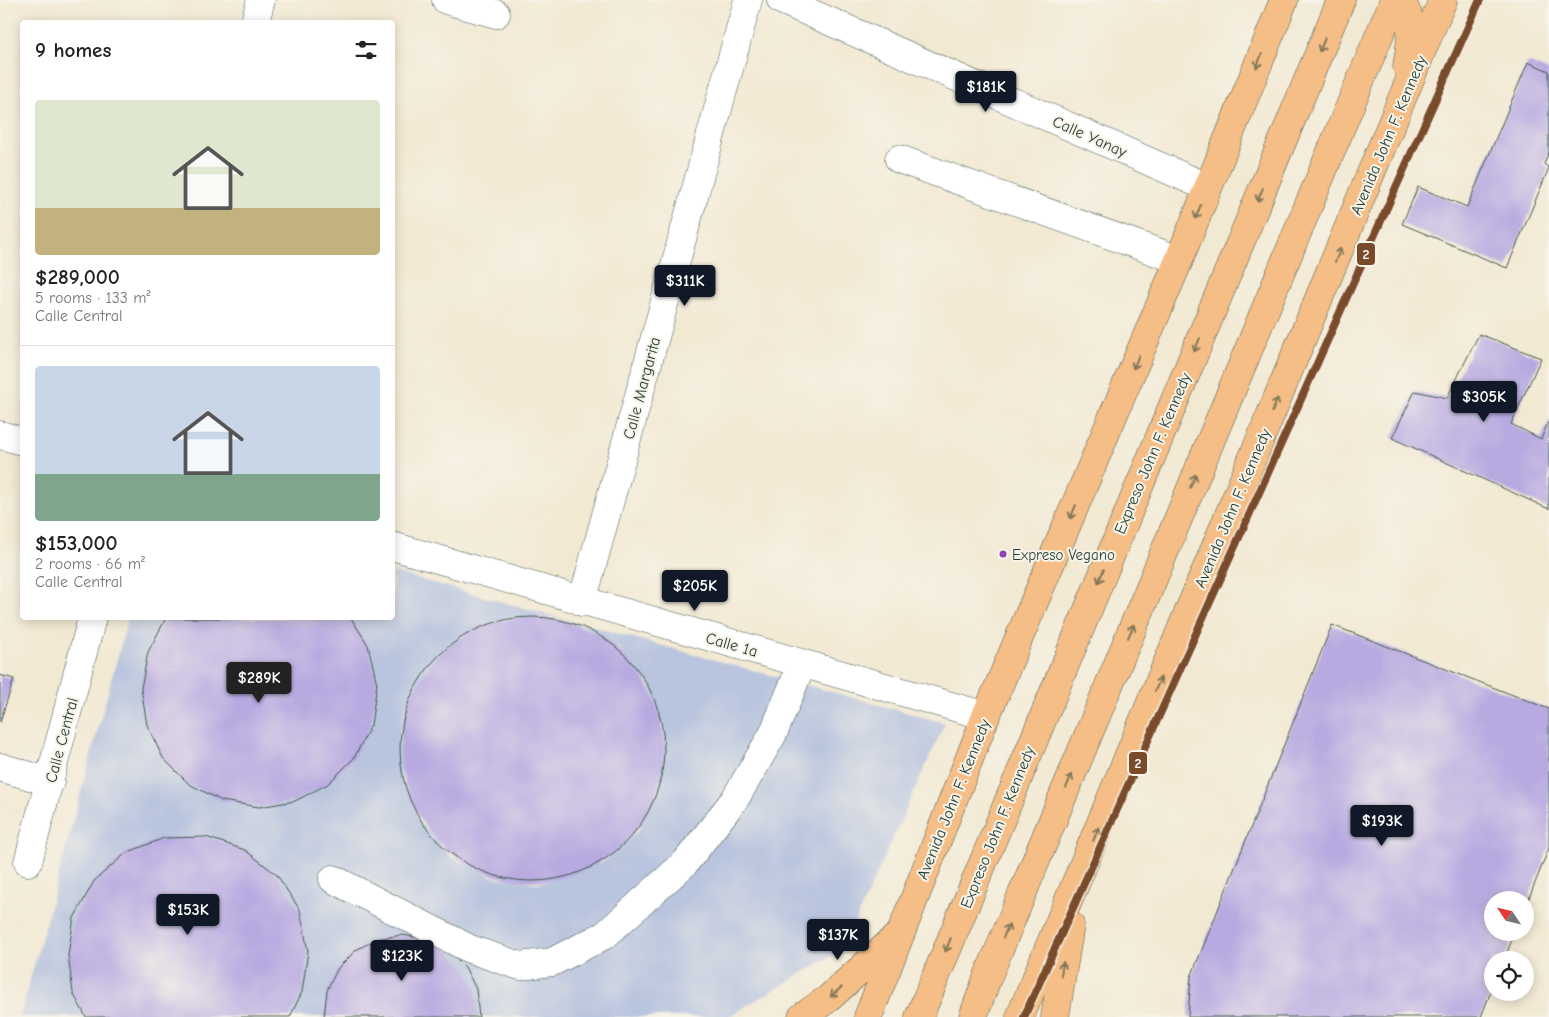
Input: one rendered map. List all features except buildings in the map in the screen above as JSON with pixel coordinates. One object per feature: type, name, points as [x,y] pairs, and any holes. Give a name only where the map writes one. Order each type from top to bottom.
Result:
[{"type":"main road","name":"Avenida John F. Kennedy","points":[[868,1017],[898,936],[986,716],[1179,260],[1284,0]]},
{"type":"main road","points":[[1271,31],[1301,0]]},
{"type":"main road","name":"Expreso John F. Kennedy","points":[[919,1017],[1341,0]]},
{"type":"main road","points":[[973,1017],[988,976],[1394,0]]},
{"type":"main road","points":[[1398,0],[1408,10],[1412,33],[1404,97]]},
{"type":"main road","name":"Avenida John F. Kennedy","points":[[1020,1017],[1443,0]]},
{"type":"main road","points":[[1055,1017],[1077,879]]},
{"type":"main road","points":[[802,1017],[829,998],[898,936]]},
{"type":"street","points":[[256,20],[261,0]]},
{"type":"street","points":[[446,0],[496,14]]},
{"type":"street","name":"Calle Margarita","points":[[582,602],[748,0]]},
{"type":"street","name":"Calle Yanay","points":[[781,0],[1207,188]]},
{"type":"street","points":[[899,159],[1179,260]]},
{"type":"street","points":[[0,435],[20,440]]},
{"type":"street","name":"Calle 1a","points":[[395,547],[582,602],[986,716]]},
{"type":"street","name":"Calle Central","points":[[28,862],[91,620]]},
{"type":"street","points":[[333,879],[470,950],[520,966],[552,962],[604,935],[685,863],[735,799],[773,734],[802,664]]},
{"type":"street","points":[[0,767],[50,782]]},
{"type":"shaded area","points":[[395,573],[945,723],[843,949],[728,1017],[479,1017],[476,990],[465,967],[448,950],[426,939],[402,935],[377,939],[356,950],[338,968],[327,990],[324,1017],[290,1017],[302,992],[308,951],[300,910],[277,875],[245,850],[205,837],[164,838],[94,881],[74,918],[68,955],[73,993],[86,1017],[20,1017],[127,620],[165,620],[148,652],[141,688],[147,725],[163,758],[295,801],[328,784],[354,758],[371,725],[377,684],[368,645],[352,620],[395,620]],"holes":[[[553,617],[580,624],[620,649],[649,685],[664,729],[659,789],[638,831],[603,862],[538,883],[493,877],[451,857],[420,823],[402,780],[399,734],[406,706],[429,665],[464,635],[507,618]]]},
{"type":"metro line","name":"2","points":[[1024,1017],[1480,0]]},
{"type":"place","name":"Expreso Vegano","points":[[1003,554]]}]
